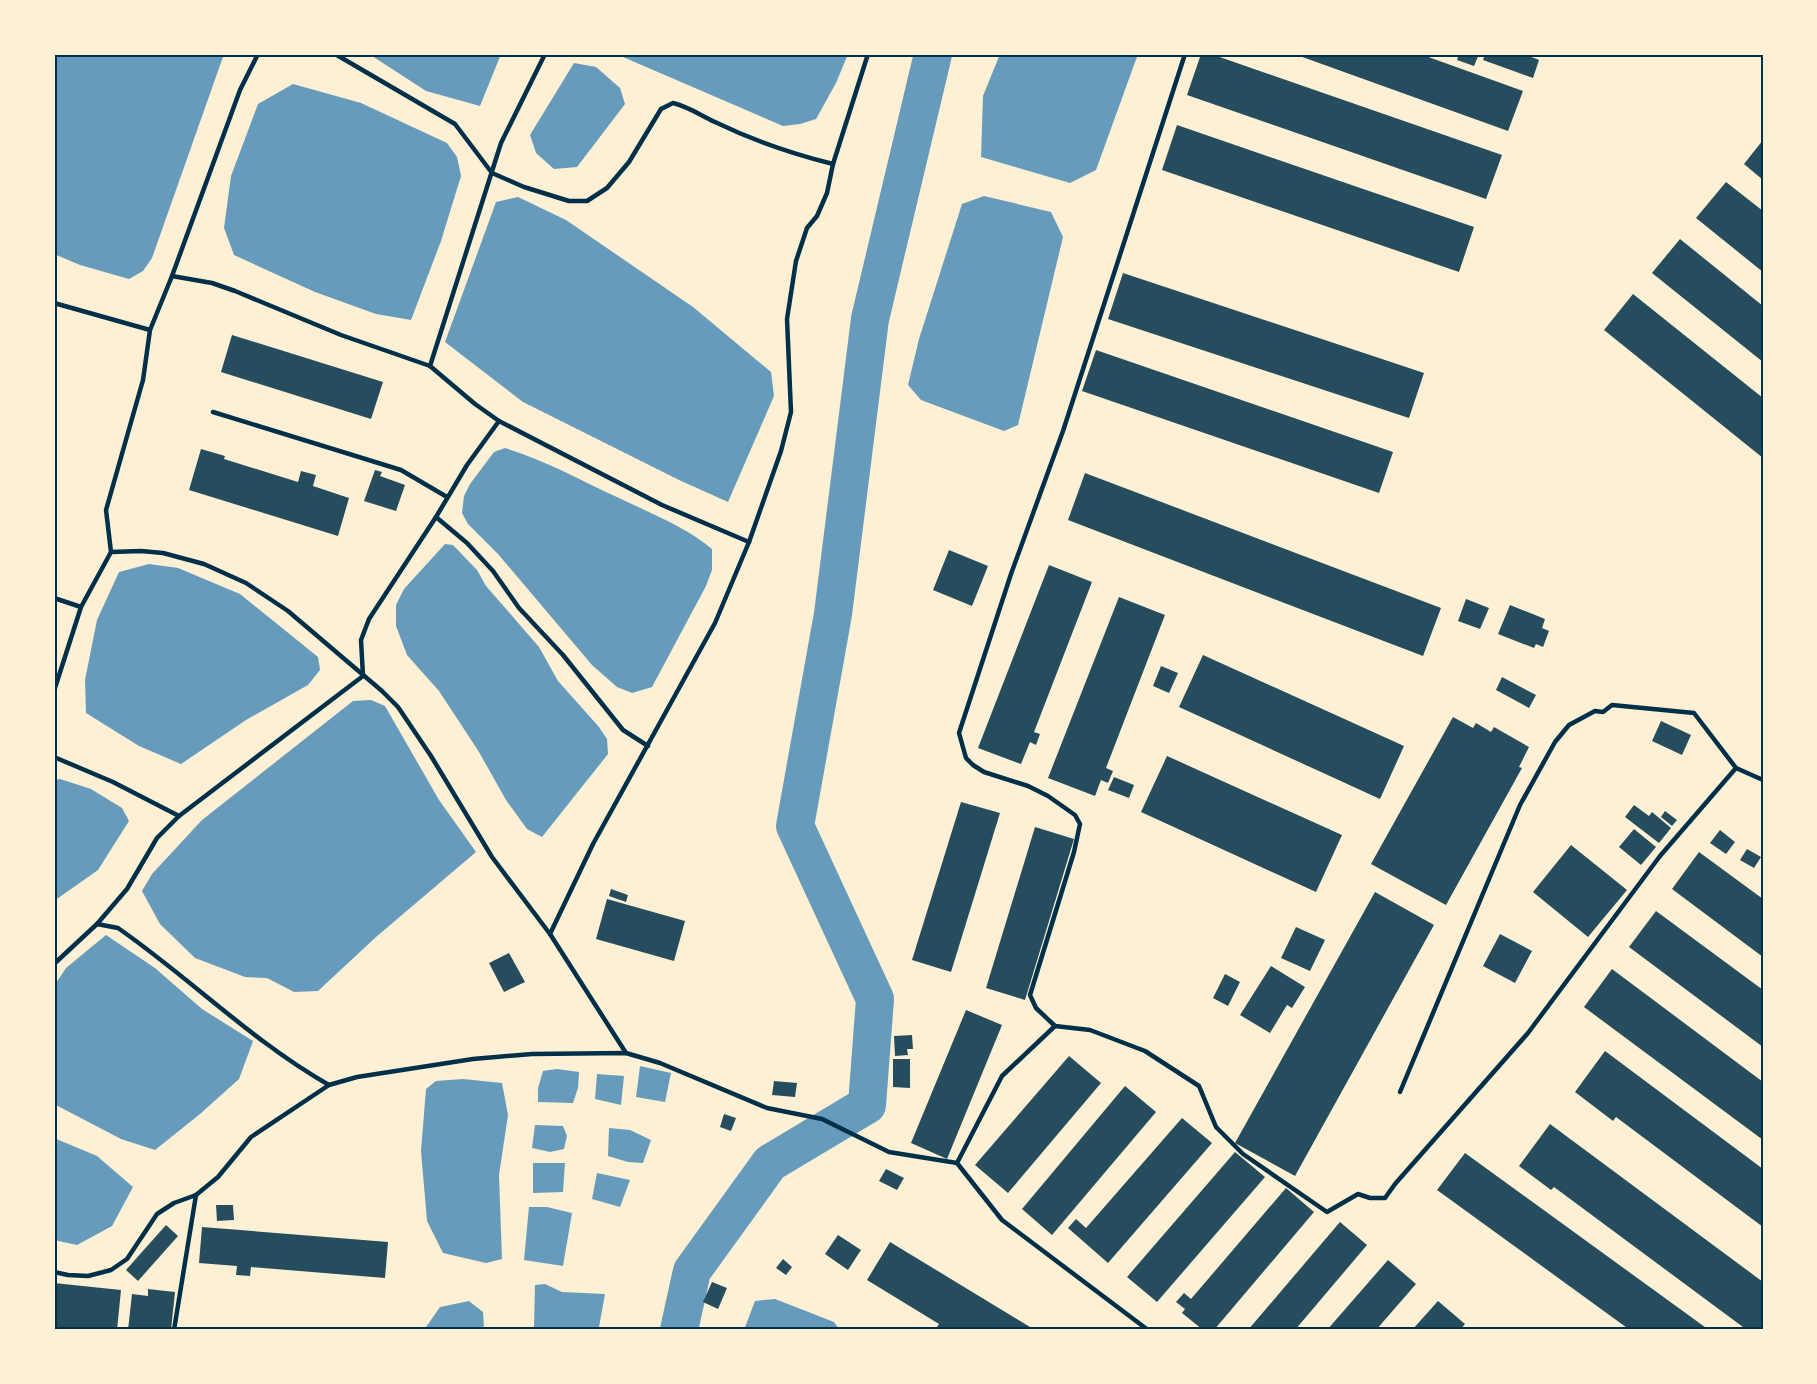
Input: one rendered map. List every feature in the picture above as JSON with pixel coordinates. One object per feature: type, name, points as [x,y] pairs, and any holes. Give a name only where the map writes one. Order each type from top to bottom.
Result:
[{"type":"lane","points":[[54,691],[81,607],[111,552],[106,510],[142,380],[150,330],[240,90],[258,54]]},
{"type":"lane","points":[[335,54],[454,124],[492,173],[524,188],[569,201],[587,201],[607,188],[629,162],[662,109],[673,103],[686,106],[715,122],[796,155],[833,164]]},
{"type":"lane","points":[[430,366],[501,143],[545,54]]},
{"type":"lane","points":[[550,934],[593,844],[715,623],[749,542],[781,451],[791,412],[787,318],[796,261],[807,228],[817,216],[827,193],[833,164],[868,54]]},
{"type":"lane","points":[[1185,54],[1063,430],[1011,574],[959,733],[966,758],[973,765],[984,772],[1028,786],[1048,796],[1075,815],[1080,824],[1074,852],[1030,995],[1036,1008],[1055,1026],[1090,1030],[1145,1051],[1199,1086],[1216,1127],[1243,1154],[1327,1212],[1358,1194],[1370,1198],[1385,1198],[1402,1175],[1528,1033],[1660,855],[1736,768]]},
{"type":"lane","points":[[172,276],[235,291],[341,335],[430,366],[475,404],[499,420],[662,505],[749,542]]},
{"type":"lane","points":[[54,303],[150,330]]},
{"type":"lane","points":[[213,412],[401,470],[447,497]]},
{"type":"lane","points":[[363,676],[361,640],[369,620],[436,517],[466,465],[499,420]]},
{"type":"lane","points":[[436,517],[467,543],[493,571],[519,608],[562,655],[623,730],[648,746]]},
{"type":"lane","points":[[111,552],[163,553],[204,564],[246,583],[296,617],[382,690],[398,707],[431,756],[492,857],[550,934],[626,1053]]},
{"type":"lane","points":[[54,598],[81,607]]},
{"type":"lane","points":[[54,964],[97,924],[127,889],[157,837],[179,816],[363,676]]},
{"type":"lane","points":[[1400,1092],[1520,805],[1555,742],[1569,725],[1595,711],[1603,712],[1612,705],[1694,713],[1736,768],[1763,780]]},
{"type":"lane","points":[[54,757],[113,782],[179,816]]},
{"type":"lane","points":[[97,924],[118,928],[253,1033],[292,1062],[329,1085]]},
{"type":"lane","points":[[957,1163],[1002,1076],[1055,1026]]},
{"type":"lane","points":[[54,1272],[88,1276],[111,1270],[126,1259],[157,1214],[174,1203],[196,1195],[218,1177],[251,1137],[329,1085],[357,1077],[473,1059],[532,1054],[626,1053],[660,1064],[766,1108],[822,1119],[889,1152],[957,1163],[1002,1220],[1148,1330]]},
{"type":"lane","points":[[174,1330],[196,1195]]},
{"type":"water","points":[[54,54],[224,54],[152,258],[143,271],[129,279],[80,265],[54,254]]},
{"type":"water","points":[[369,54],[501,54],[480,106],[426,91]]},
{"type":"water","points":[[616,54],[848,54],[836,83],[816,119],[783,126]]},
{"type":"water","points":[[1000,54],[1138,54],[1096,170],[1070,183],[981,157],[983,96]]},
{"type":"water","points":[[574,63],[596,67],[620,88],[625,104],[577,167],[554,169],[536,153],[530,135]]},
{"type":"water","points":[[293,84],[361,103],[447,143],[457,157],[461,176],[441,241],[411,320],[376,314],[315,292],[234,255],[224,228],[231,176],[258,104]]},
{"type":"water","points":[[984,196],[1051,212],[1063,237],[1018,425],[1004,431],[921,400],[908,385],[919,339],[962,204]]},
{"type":"water","points":[[518,197],[566,220],[693,307],[771,372],[774,396],[728,502],[523,402],[445,342],[496,202]]},
{"type":"water","points":[[505,448],[549,465],[655,515],[691,534],[712,549],[712,570],[706,586],[652,687],[632,693],[617,687],[592,665],[498,554],[468,524],[462,513],[464,496],[470,484],[494,452]]},
{"type":"water","points":[[445,544],[453,545],[477,570],[486,586],[539,647],[558,681],[607,739],[608,754],[542,837],[527,829],[506,800],[479,752],[439,691],[407,655],[396,626],[396,605],[404,589]]},
{"type":"water","points":[[149,564],[178,568],[240,594],[318,657],[320,670],[308,685],[246,720],[181,764],[139,746],[86,713],[85,680],[97,620],[119,572]]},
{"type":"water","points":[[371,700],[385,706],[439,800],[476,852],[376,937],[318,991],[294,992],[267,978],[245,977],[195,958],[160,924],[142,891],[152,874],[202,820],[353,701]]},
{"type":"water","points":[[60,779],[91,789],[122,808],[129,821],[98,870],[54,901],[54,780]]},
{"type":"water","points":[[106,935],[155,968],[202,1009],[253,1041],[239,1079],[155,1150],[121,1139],[54,1104],[54,986],[66,968]]},
{"type":"water","points":[[640,1066],[671,1073],[665,1102],[636,1097]]},
{"type":"water","points":[[557,1069],[579,1072],[578,1088],[573,1103],[538,1102],[538,1088],[543,1071]]},
{"type":"water","points":[[597,1074],[624,1076],[621,1105],[595,1099]]},
{"type":"water","points":[[463,1079],[502,1083],[508,1115],[499,1175],[502,1259],[486,1263],[443,1253],[427,1221],[421,1151],[426,1089],[436,1081]]},
{"type":"water","points":[[535,1125],[563,1126],[567,1136],[564,1149],[550,1152],[532,1148]]},
{"type":"water","points":[[609,1128],[630,1130],[651,1140],[643,1163],[628,1162],[608,1156]]},
{"type":"water","points":[[54,1138],[97,1156],[133,1187],[112,1226],[77,1245],[54,1240]]},
{"type":"water","points":[[533,1163],[565,1163],[563,1192],[533,1193]]},
{"type":"water","points":[[597,1173],[630,1180],[620,1207],[592,1199]]},
{"type":"water","points":[[529,1207],[547,1207],[572,1213],[563,1266],[524,1260]]},
{"type":"water","points":[[545,1284],[562,1292],[605,1294],[599,1327],[564,1330],[534,1327],[535,1285]]},
{"type":"water","points":[[775,1299],[834,1322],[840,1330],[744,1330],[755,1301]]},
{"type":"water","points":[[469,1301],[483,1312],[484,1326],[480,1330],[424,1330],[440,1307]]},
{"type":"building","points":[[1201,54],[1211,54],[1502,155],[1486,199],[1187,95]]},
{"type":"building","points":[[1294,54],[1420,54],[1523,91],[1508,131]]},
{"type":"building","points":[[1459,54],[1479,54],[1474,66],[1457,60]]},
{"type":"building","points":[[1485,54],[1524,54],[1539,60],[1533,78],[1483,60]]},
{"type":"building","points":[[1177,125],[1474,227],[1459,272],[1162,170]]},
{"type":"building","points":[[1763,140],[1763,180],[1744,164]]},
{"type":"building","points":[[1726,182],[1763,211],[1763,272],[1696,218]]},
{"type":"building","points":[[1680,239],[1763,306],[1763,362],[1652,273]]},
{"type":"building","points":[[1123,273],[1424,373],[1409,418],[1108,319]]},
{"type":"building","points":[[1633,294],[1763,398],[1763,458],[1604,330]]},
{"type":"building","points":[[232,335],[383,382],[371,419],[221,372]]},
{"type":"building","points":[[1096,350],[1393,452],[1379,493],[1082,391]]},
{"type":"building","points":[[201,449],[225,456],[224,459],[298,482],[301,471],[316,475],[313,486],[349,498],[338,536],[189,490]]},
{"type":"building","points":[[375,470],[382,472],[380,476],[405,485],[396,511],[364,501]]},
{"type":"building","points":[[1085,473],[1441,608],[1423,656],[1068,520]]},
{"type":"building","points":[[949,550],[988,566],[972,606],[933,590]]},
{"type":"building","points":[[1049,565],[1092,582],[1034,732],[1040,734],[1036,745],[1030,742],[1021,764],[978,748]]},
{"type":"building","points":[[1119,597],[1165,615],[1106,768],[1113,771],[1108,783],[1101,780],[1095,796],[1048,778]]},
{"type":"building","points":[[1466,599],[1489,608],[1480,629],[1458,621]]},
{"type":"building","points":[[1510,605],[1545,619],[1542,628],[1549,631],[1543,647],[1536,644],[1534,648],[1498,634]]},
{"type":"building","points":[[1203,655],[1404,746],[1380,799],[1179,707]]},
{"type":"building","points":[[1161,666],[1178,673],[1169,693],[1153,686]]},
{"type":"building","points":[[1502,677],[1536,695],[1529,708],[1496,690]]},
{"type":"building","points":[[1453,717],[1473,728],[1476,723],[1491,732],[1494,727],[1529,747],[1519,767],[1522,768],[1446,905],[1371,864]]},
{"type":"building","points":[[1661,721],[1691,735],[1682,755],[1652,741]]},
{"type":"building","points":[[1167,756],[1342,835],[1316,892],[1141,812]]},
{"type":"building","points":[[1114,777],[1134,785],[1129,798],[1108,790]]},
{"type":"building","points":[[961,802],[1000,813],[951,972],[912,960]]},
{"type":"building","points":[[1634,805],[1649,816],[1652,812],[1671,828],[1659,843],[1625,817]]},
{"type":"building","points":[[1665,811],[1677,820],[1672,826],[1661,817]]},
{"type":"building","points":[[1035,827],[1074,839],[1025,1000],[986,988]]},
{"type":"building","points":[[1634,829],[1656,847],[1641,865],[1619,847]]},
{"type":"building","points":[[1720,830],[1735,842],[1726,854],[1710,843]]},
{"type":"building","points":[[1571,845],[1627,890],[1588,937],[1533,892]]},
{"type":"building","points":[[1747,849],[1761,857],[1754,868],[1740,860]]},
{"type":"building","points":[[1699,852],[1763,899],[1763,957],[1672,889]]},
{"type":"building","points":[[611,889],[628,895],[626,902],[609,896]]},
{"type":"building","points":[[1375,892],[1434,925],[1295,1176],[1235,1143]]},
{"type":"building","points":[[607,899],[685,921],[674,961],[596,939]]},
{"type":"building","points":[[1656,911],[1763,990],[1763,1047],[1629,947]]},
{"type":"building","points":[[1296,927],[1325,940],[1310,971],[1281,958]]},
{"type":"building","points":[[1500,934],[1532,951],[1515,983],[1483,966]]},
{"type":"building","points":[[509,953],[525,982],[504,992],[489,963]]},
{"type":"building","points":[[1271,966],[1305,987],[1292,1008],[1287,1005],[1270,1033],[1240,1015]]},
{"type":"building","points":[[1612,969],[1763,1082],[1763,1140],[1584,1007]]},
{"type":"building","points":[[1225,974],[1240,982],[1228,1006],[1213,998]]},
{"type":"building","points":[[966,1010],[1002,1025],[947,1159],[911,1143]]},
{"type":"building","points":[[912,1035],[913,1049],[907,1049],[908,1055],[895,1056],[894,1036]]},
{"type":"building","points":[[1605,1051],[1763,1169],[1763,1227],[1616,1117],[1613,1121],[1575,1092]]},
{"type":"building","points":[[1069,1056],[1101,1083],[1008,1193],[975,1165]]},
{"type":"building","points":[[893,1059],[910,1059],[910,1088],[893,1087]]},
{"type":"building","points":[[774,1081],[797,1083],[795,1097],[772,1095]]},
{"type":"building","points":[[1125,1086],[1156,1112],[1052,1235],[1022,1209]]},
{"type":"building","points":[[724,1114],[736,1118],[731,1131],[720,1127]]},
{"type":"building","points":[[1182,1118],[1212,1143],[1108,1263],[1068,1228],[1076,1219],[1086,1228]]},
{"type":"building","points":[[1550,1124],[1763,1282],[1763,1330],[1747,1330],[1554,1187],[1551,1190],[1519,1166]]},
{"type":"building","points":[[1235,1152],[1265,1177],[1157,1302],[1127,1277]]},
{"type":"building","points":[[1465,1153],[1709,1330],[1630,1330],[1437,1190]]},
{"type":"building","points":[[886,1169],[904,1178],[897,1190],[879,1181]]},
{"type":"building","points":[[1286,1188],[1314,1212],[1214,1330],[1203,1330],[1182,1313],[1185,1309],[1176,1302],[1184,1293],[1191,1299]]},
{"type":"building","points":[[216,1205],[233,1205],[234,1220],[217,1221]]},
{"type":"building","points":[[1340,1222],[1367,1245],[1295,1330],[1248,1330]]},
{"type":"building","points":[[166,1225],[178,1236],[138,1281],[126,1270]]},
{"type":"building","points":[[202,1227],[388,1242],[385,1278],[251,1267],[250,1276],[236,1275],[237,1266],[199,1263]]},
{"type":"building","points":[[838,1235],[861,1250],[848,1270],[825,1254]]},
{"type":"building","points":[[890,1242],[1035,1330],[935,1330],[939,1324],[867,1280]]},
{"type":"building","points":[[783,1259],[792,1267],[786,1275],[776,1268]]},
{"type":"building","points":[[1388,1260],[1416,1284],[1376,1330],[1327,1330]]},
{"type":"building","points":[[712,1282],[727,1288],[718,1309],[703,1302]]},
{"type":"building","points":[[54,1283],[121,1290],[117,1330],[54,1328]]},
{"type":"building","points":[[148,1289],[175,1292],[171,1330],[128,1330],[132,1294],[148,1296]]},
{"type":"building","points":[[1438,1301],[1465,1324],[1460,1330],[1412,1330]]},
{"type":"waterway","points":[[679,1330],[692,1271],[770,1163],[867,1105],[875,999],[795,826],[833,614],[870,319],[933,54]]}]
